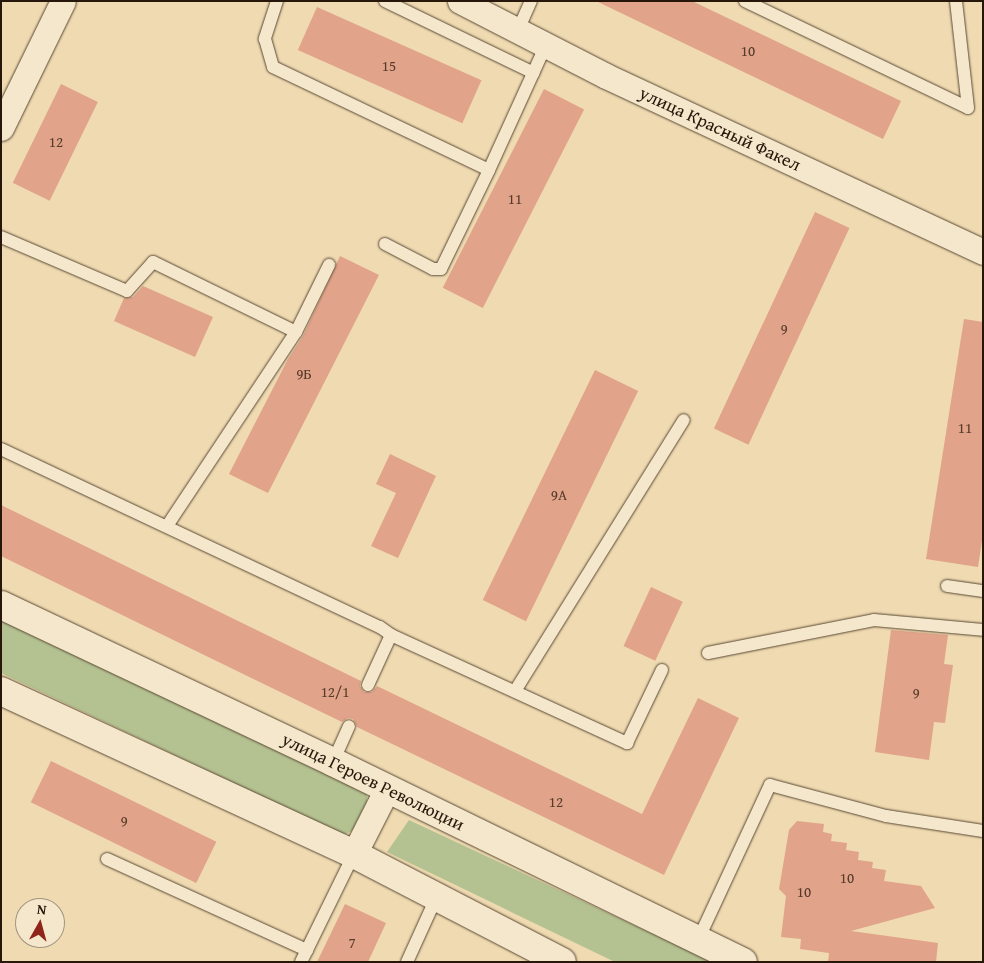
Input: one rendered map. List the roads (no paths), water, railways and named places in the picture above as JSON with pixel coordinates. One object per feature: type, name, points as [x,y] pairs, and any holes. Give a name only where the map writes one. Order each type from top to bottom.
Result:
[{"type":"street","points":[[1,128],[63,1]]},
{"type":"street","name":"улица Красный Факел","points":[[460,1],[606,76],[983,252]]},
{"type":"street","name":"улица Героев Революции","points":[[1,605],[333,762],[744,962]]},
{"type":"street","points":[[1,691],[354,854],[562,962]]},
{"type":"street","points":[[354,854],[387,789]]},
{"type":"lane","points":[[277,1],[265,39],[273,67],[488,170]]},
{"type":"lane","points":[[386,1],[534,73]]},
{"type":"lane","points":[[518,30],[531,1]]},
{"type":"lane","points":[[745,1],[968,108],[956,1]]},
{"type":"lane","points":[[385,244],[433,269],[441,269],[546,45]]},
{"type":"lane","points":[[1,237],[127,291],[152,262],[296,332]]},
{"type":"lane","points":[[167,526],[296,332],[329,265]]},
{"type":"lane","points":[[516,691],[684,420]]},
{"type":"lane","points":[[1,449],[167,526],[391,635],[627,743],[662,670]]},
{"type":"lane","points":[[947,586],[983,591]]},
{"type":"lane","points":[[708,653],[874,620],[983,630]]},
{"type":"lane","points":[[368,685],[391,635]]},
{"type":"lane","points":[[333,762],[349,726]]},
{"type":"lane","points":[[698,940],[770,785],[886,816],[983,831]]},
{"type":"lane","points":[[107,859],[304,956],[354,854]]},
{"type":"lane","points":[[407,962],[437,896]]}]
